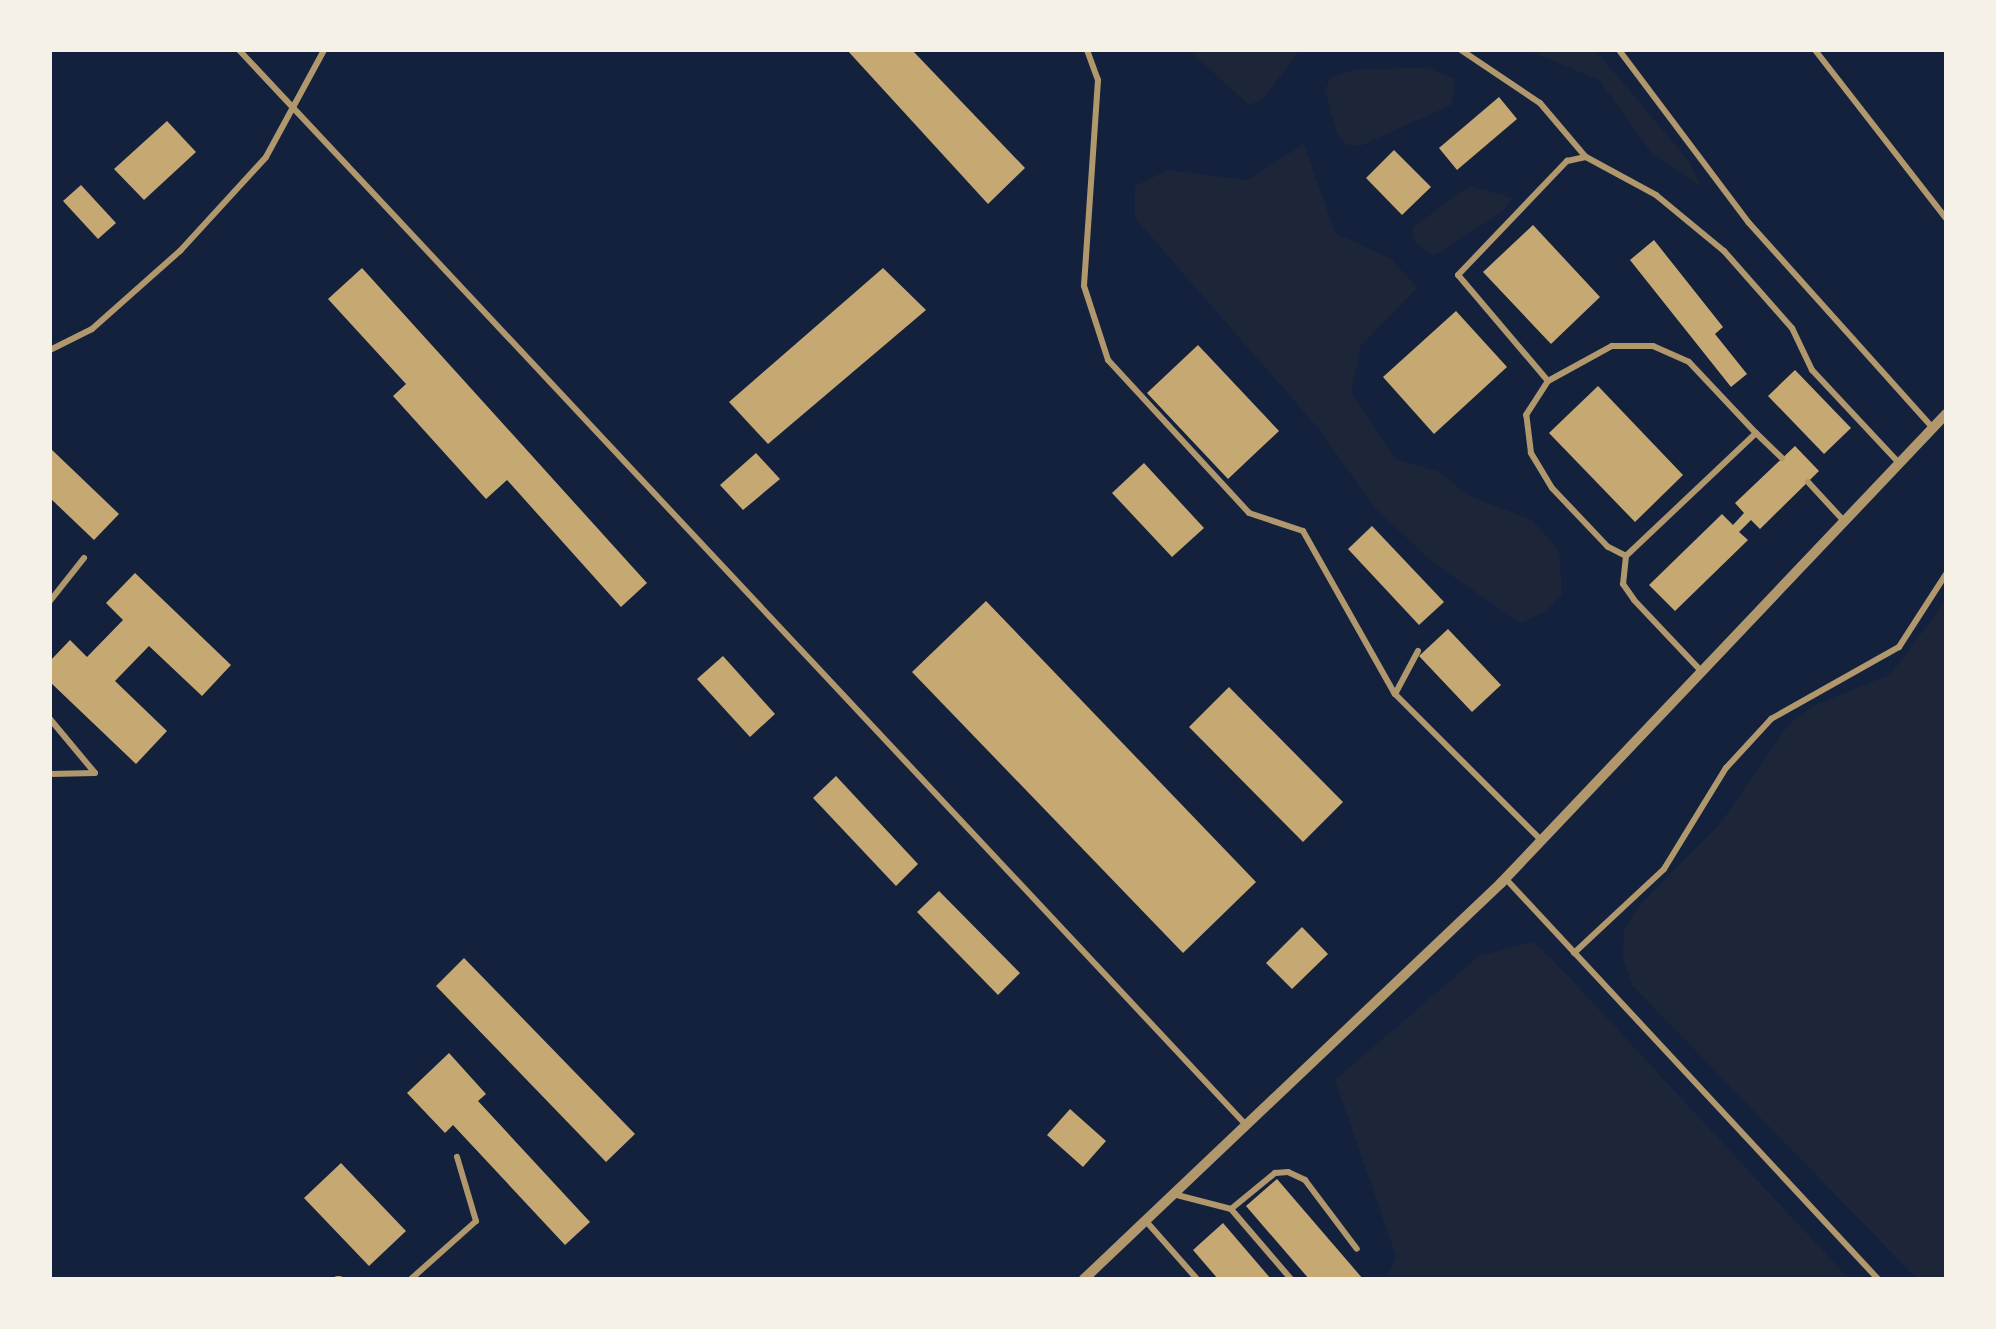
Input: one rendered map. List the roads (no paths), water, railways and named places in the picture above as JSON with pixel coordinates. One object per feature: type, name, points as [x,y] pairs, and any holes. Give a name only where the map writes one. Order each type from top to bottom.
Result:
[{"type":"street","points":[[1084,1279],[1542,841],[1946,414]]},
{"type":"lane","points":[[239,50],[1245,1124]]},
{"type":"lane","points":[[50,350],[92,330],[180,251],[266,156],[289,104],[324,50]]},
{"type":"lane","points":[[1087,50],[1098,80],[1084,286],[1108,360],[1249,512],[1303,531],[1395,694],[1542,841]]},
{"type":"lane","points":[[1462,50],[1540,104],[1586,157],[1656,196],[1724,251],[1792,328],[1812,370],[1899,462]]},
{"type":"lane","points":[[1619,50],[1749,223],[1932,427]]},
{"type":"lane","points":[[1815,50],[1946,218]]},
{"type":"lane","points":[[1548,381],[1458,275],[1566,161],[1586,157]]},
{"type":"lane","points":[[1626,556],[1608,547],[1552,488],[1532,452],[1526,415],[1548,381],[1612,346],[1653,346],[1689,362],[1782,458]]},
{"type":"lane","points":[[1702,673],[1623,584],[1626,556],[1756,433]]},
{"type":"lane","points":[[1808,482],[1844,522]]},
{"type":"lane","points":[[50,601],[84,558]]},
{"type":"lane","points":[[1574,953],[1664,869],[1726,768],[1771,719],[1898,647],[1946,574]]},
{"type":"lane","points":[[1395,694],[1418,651]]},
{"type":"lane","points":[[50,719],[95,773],[50,774]]},
{"type":"lane","points":[[1505,878],[1878,1279]]},
{"type":"lane","points":[[411,1279],[476,1221],[458,1157]]},
{"type":"lane","points":[[1231,1209],[1275,1173],[1288,1172],[1305,1180],[1357,1249]]},
{"type":"lane","points":[[1173,1194],[1231,1209],[1292,1279]]},
{"type":"lane","points":[[1145,1220],[1197,1279]]}]
